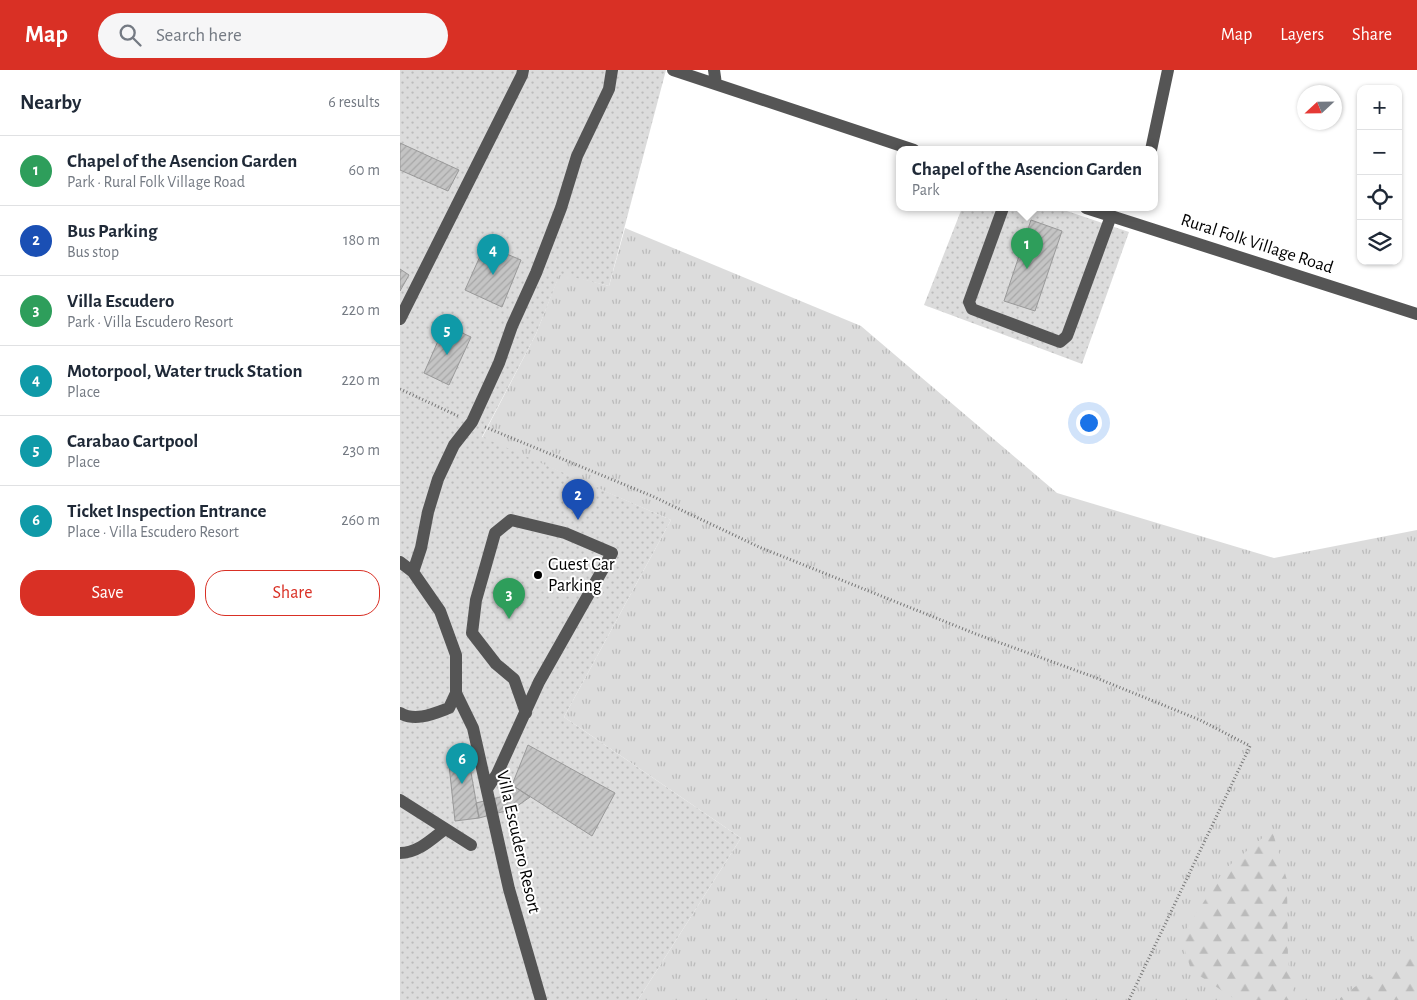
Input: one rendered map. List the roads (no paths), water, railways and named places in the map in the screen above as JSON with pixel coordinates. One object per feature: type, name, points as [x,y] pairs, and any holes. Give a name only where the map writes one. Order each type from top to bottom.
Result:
[{"type":"street","points":[[413,572],[438,479],[454,445],[472,422],[499,363],[512,326],[558,217],[577,156],[609,89],[612,70]]},
{"type":"street","points":[[673,70],[902,146]]},
{"type":"street","points":[[714,70],[716,84]]},
{"type":"street","points":[[1152,146],[1168,70]]},
{"type":"street","points":[[400,319],[525,72]]},
{"type":"street","points":[[1002,211],[969,302],[972,309],[1060,342],[1067,336],[1116,218],[1124,211]]},
{"type":"street","name":"Rural Folk Village Road","points":[[1095,211],[1417,314]]},
{"type":"street","points":[[487,789],[497,774],[514,734],[526,713],[539,682],[612,553],[565,533],[511,520],[495,533],[476,600],[472,632],[496,664],[514,679],[526,713]]},
{"type":"street","points":[[400,562],[413,572],[440,611],[456,655],[456,693],[449,708],[432,715],[408,717],[400,712]]},
{"type":"street","name":"Villa Escudero Resort","points":[[456,693],[473,728],[509,889],[542,1000]]},
{"type":"street","points":[[400,800],[471,845]]},
{"type":"street","points":[[400,854],[426,844],[445,829]]},
{"type":"place","name":"Chapel of the Asencion Garden","points":[[1027,269]]},
{"type":"place","name":"Motorpool, Water truck Station","points":[[493,275]]},
{"type":"place","name":"Carabao Cartpool","points":[[447,355]]},
{"type":"place","name":"Bus Parking","points":[[578,520]]},
{"type":"place","name":"Guest Car Parking","points":[[538,575]]},
{"type":"place","name":"Villa Escudero","points":[[509,619]]},
{"type":"place","name":"Ticket Inspection Entrance","points":[[462,784]]}]
